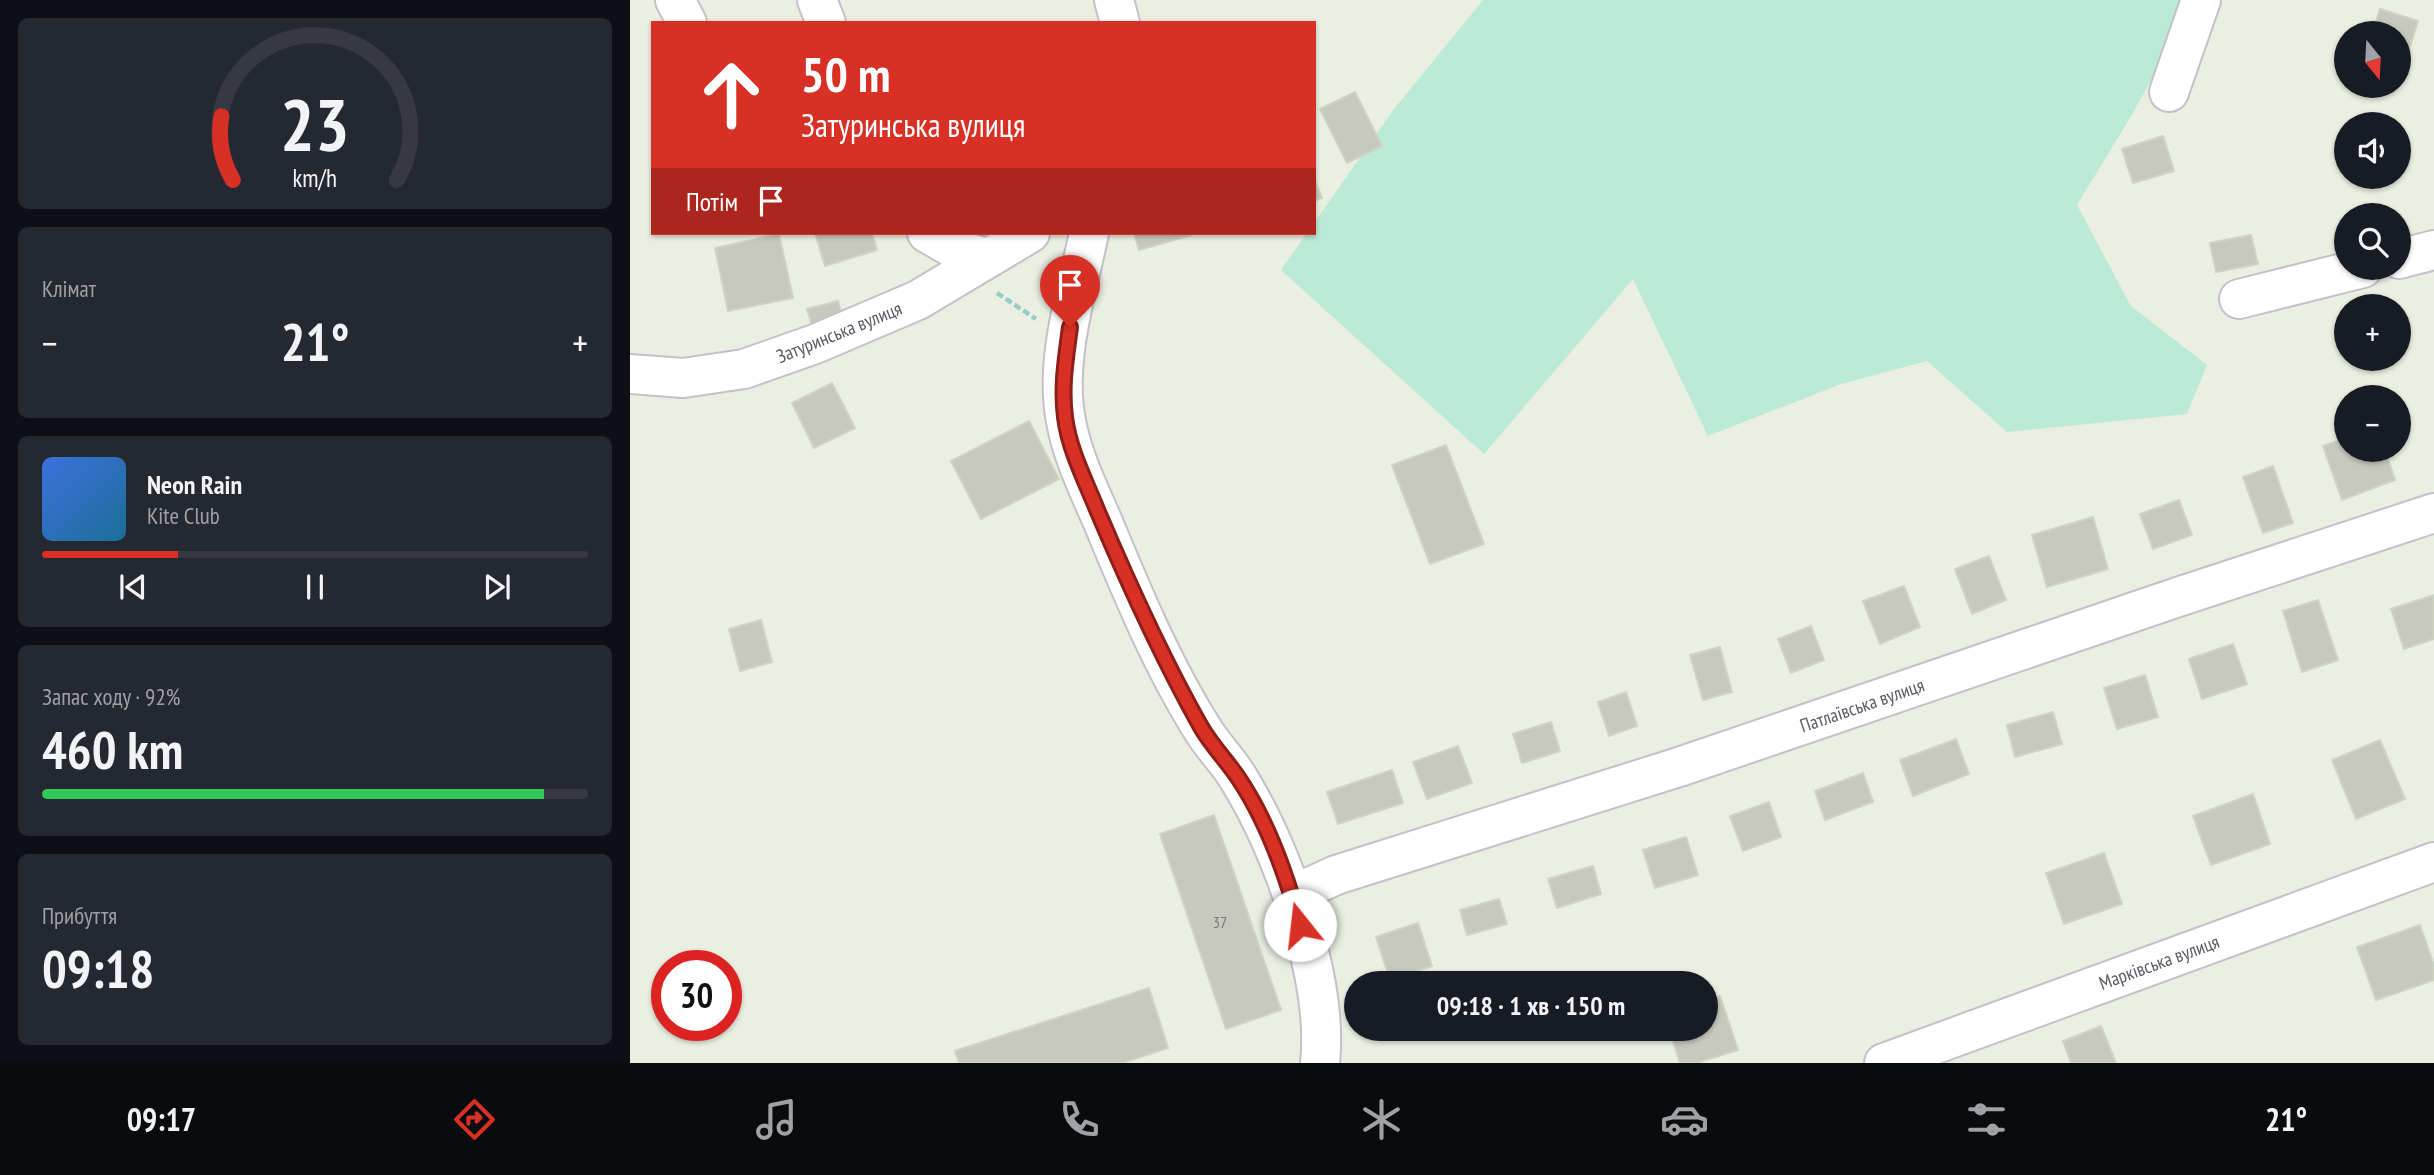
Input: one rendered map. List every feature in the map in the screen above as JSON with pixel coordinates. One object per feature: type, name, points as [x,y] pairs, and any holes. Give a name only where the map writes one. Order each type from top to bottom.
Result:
[{"type":"street","points":[[675,0],[686,21]]},
{"type":"street","points":[[817,0],[825,21]]},
{"type":"street","points":[[1114,0],[1120,21]]},
{"type":"street","points":[[2169,92],[2201,0]]},
{"type":"street","points":[[930,235],[990,275]]},
{"type":"street","name":"Затуринська вулиця","points":[[630,374],[683,378],[744,369],[815,344],[918,300],[990,275],[1028,235]]},
{"type":"street","points":[[1090,235],[1070,327],[1063,385],[1065,419],[1073,452],[1123,571],[1203,730],[1240,780],[1262,823],[1294,903],[1321,1013],[1320,1063]]},
{"type":"street","points":[[2411,256],[2434,250]]},
{"type":"street","points":[[2239,299],[2334,275]]},
{"type":"street","name":"Патлаївська вулиця","points":[[1294,903],[1311,887],[1336,875],[1679,767],[2434,513]]},
{"type":"street","name":"Марківська вулиця","points":[[1884,1063],[2434,862]]},
{"type":"path","points":[[990,275],[1042,322]]},
{"type":"green space","points":[[1483,0],[2184,0],[2187,14],[2133,113],[2077,205],[2131,306],[2207,365],[2187,414],[2007,432],[1927,361],[1841,384],[1708,436],[1633,279],[1484,454],[1281,270],[1306,235],[1316,235],[1316,220],[1394,109]]},
{"type":"building","points":[[2380,9],[2418,21],[2412,40],[2412,21],[2376,21]]},
{"type":"building","points":[[1355,92],[1382,146],[1347,163],[1320,109]]},
{"type":"building","points":[[2163,136],[2174,171],[2133,183],[2122,149]]},
{"type":"building","points":[[1316,183],[1322,198],[1316,200]]},
{"type":"building","points":[[779,235],[793,298],[728,311],[715,248]]},
{"type":"building","points":[[816,235],[873,235],[877,250],[825,266]]},
{"type":"building","points":[[1135,235],[1192,235],[1139,250]]},
{"type":"building","points":[[2251,235],[2258,264],[2216,272],[2210,243]]},
{"type":"building","points":[[838,301],[843,320],[813,329],[807,309]]},
{"type":"building","points":[[832,383],[855,428],[814,448],[792,403]]},
{"type":"building","points":[[1029,421],[1059,479],[981,519],[951,461]]},
{"type":"building","points":[[2334,442],[2334,462],[2389,462],[2395,480],[2342,500],[2323,446]]},
{"type":"building","points":[[1446,445],[1484,544],[1430,564],[1392,465]]},
{"type":"building","points":[[2273,466],[2293,523],[2263,533],[2243,477]]},
{"type":"building","points":[[2179,500],[2192,535],[2153,549],[2140,514]]},
{"type":"building","points":[[2093,517],[2108,569],[2047,587],[2032,535]]},
{"type":"building","points":[[1989,556],[2006,600],[1972,614],[1955,569]]},
{"type":"building","points":[[1904,586],[1920,627],[1880,644],[1863,601]]},
{"type":"building","points":[[2434,595],[2434,639],[2404,649],[2391,609]]},
{"type":"building","points":[[2318,600],[2338,660],[2302,672],[2283,611]]},
{"type":"building","points":[[761,620],[772,662],[740,671],[729,629]]},
{"type":"building","points":[[1811,626],[1824,660],[1791,673],[1778,639]]},
{"type":"building","points":[[2233,644],[2247,684],[2202,699],[2189,659]]},
{"type":"building","points":[[1720,647],[1732,692],[1703,700],[1690,655]]},
{"type":"building","points":[[2145,675],[2158,717],[2117,729],[2104,688]]},
{"type":"building","points":[[1626,692],[1637,726],[1609,736],[1598,702]]},
{"type":"building","points":[[2053,712],[2062,744],[2015,757],[2007,725]]},
{"type":"building","points":[[1551,722],[1560,751],[1522,763],[1513,734]]},
{"type":"building","points":[[1956,739],[1969,774],[1913,796],[1900,760]]},
{"type":"building","points":[[2380,740],[2405,799],[2356,819],[2332,760]]},
{"type":"building","points":[[1458,746],[1472,783],[1427,799],[1413,762]]},
{"type":"building","points":[[1392,770],[1403,803],[1338,824],[1327,792]]},
{"type":"building","points":[[1863,773],[1873,802],[1825,820],[1815,791]]},
{"type":"building","points":[[2253,794],[2270,844],[2211,865],[2193,816]]},
{"type":"building","points":[[1769,802],[1781,837],[1743,851],[1730,816]]},
{"type":"building","points":[[1214,815],[1281,1010],[1226,1029],[1160,834]]},
{"type":"building","points":[[1686,837],[1698,875],[1655,888],[1643,850]]},
{"type":"building","points":[[2104,853],[2122,904],[2064,924],[2046,873]]},
{"type":"building","points":[[1593,866],[1601,894],[1557,908],[1548,879]]},
{"type":"building","points":[[1499,899],[1507,924],[1467,935],[1460,910]]},
{"type":"building","points":[[1418,923],[1432,966],[1417,971],[1387,971],[1376,937]]},
{"type":"building","points":[[2420,925],[2434,965],[2434,980],[2376,1000],[2357,947]]},
{"type":"building","points":[[1149,988],[1168,1048],[1122,1063],[959,1063],[955,1051]]},
{"type":"building","points":[[1718,997],[1738,1050],[1696,1063],[1680,1063],[1673,1041],[1718,1041]]},
{"type":"building","points":[[2101,1026],[2116,1063],[2071,1063],[2063,1041]]},
{"type":"route","points":[[1070,327],[1063,385],[1065,419],[1073,452],[1123,571],[1176,679],[1203,730],[1240,780],[1262,823],[1292,896],[1300,925]]}]
